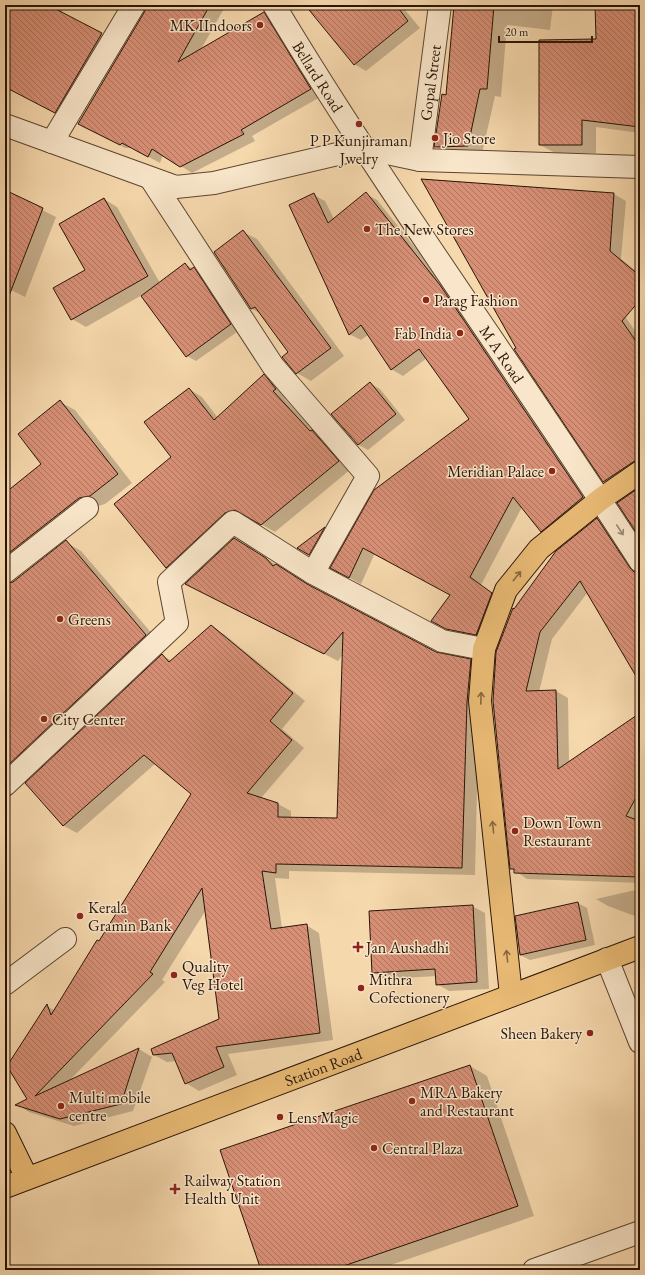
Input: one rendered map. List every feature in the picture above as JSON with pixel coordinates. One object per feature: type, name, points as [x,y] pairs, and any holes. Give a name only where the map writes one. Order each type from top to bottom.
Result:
[{"type":"main road","points":[[511,995],[480,701],[484,649],[506,590],[539,549],[601,499],[640,472]]},
{"type":"main road","name":"Station Road","points":[[5,1187],[640,947]]},
{"type":"main road","points":[[5,1133],[27,1178]]},
{"type":"street","points":[[52,142],[134,5]]},
{"type":"street","name":"Bellard Road","points":[[274,5],[363,148]]},
{"type":"street","name":"Gopal Street","points":[[420,160],[440,5]]},
{"type":"street","points":[[5,125],[176,187],[214,183],[363,148],[420,160],[640,167]]},
{"type":"street","name":"M A Road","points":[[363,148],[601,499],[640,561]]},
{"type":"street","points":[[151,179],[273,366],[368,476],[313,573]]},
{"type":"street","points":[[5,572],[88,508]]},
{"type":"street","points":[[5,785],[177,623],[169,582],[233,522],[313,573],[442,641],[484,649]]},
{"type":"street","points":[[5,984],[65,939]]},
{"type":"street","points":[[607,959],[640,1042]]},
{"type":"street","points":[[534,1270],[640,1232]]},
{"type":"building","points":[[5,5],[48,5],[102,33],[55,113],[5,87]]},
{"type":"building","points":[[146,5],[210,5],[178,62],[264,12],[311,89],[241,130],[244,134],[180,167],[152,149],[148,157],[122,143],[120,145],[78,124],[145,11]]},
{"type":"building","points":[[305,5],[396,5],[408,21],[354,65]]},
{"type":"building","points":[[454,5],[494,5],[487,89],[480,89],[468,146],[434,147],[442,94],[446,95]]},
{"type":"building","points":[[595,5],[640,5],[640,127],[582,120],[582,145],[539,145],[539,40],[596,39]]},
{"type":"building","points":[[421,179],[614,193],[610,251],[640,276],[640,300],[622,321],[640,347],[640,460],[633,462],[603,482],[514,349],[516,348]]},
{"type":"building","points":[[5,190],[43,208],[7,301],[5,301]]},
{"type":"building","points":[[366,192],[440,285],[583,497],[541,532],[513,497],[470,577],[492,593],[476,635],[446,629],[431,621],[450,595],[363,548],[349,578],[330,568],[374,490],[469,419],[419,349],[391,370],[361,325],[349,335],[289,205],[314,193],[328,223]]},
{"type":"building","points":[[104,198],[148,276],[71,320],[53,288],[85,270],[59,224]]},
{"type":"building","points":[[243,230],[331,348],[296,374],[282,357],[288,352],[255,307],[251,309],[214,252]]},
{"type":"building","points":[[185,263],[190,270],[194,267],[231,324],[186,357],[141,296]]},
{"type":"building","points":[[264,374],[276,389],[273,391],[310,431],[312,430],[339,461],[261,525],[235,510],[225,513],[166,568],[114,504],[171,457],[144,422],[189,388],[214,420]]},
{"type":"building","points":[[370,382],[396,414],[358,445],[331,414]]},
{"type":"building","points":[[60,400],[118,474],[90,496],[79,498],[5,556],[5,493],[41,464],[18,434]]},
{"type":"building","points":[[640,487],[640,538],[617,503]]},
{"type":"building","points":[[597,518],[630,568],[634,572],[640,573],[640,683],[580,581],[540,632],[526,691],[556,690],[558,769],[640,713],[640,790],[626,816],[640,821],[640,877],[514,873],[514,869],[510,869],[493,701],[496,652],[513,608],[514,609],[556,551]]},
{"type":"building","points":[[325,527],[309,555],[297,548]]},
{"type":"building","points":[[234,538],[266,558],[273,566],[276,564],[307,584],[436,652],[471,659],[467,702],[462,868],[276,864],[276,873],[262,871],[271,929],[307,924],[320,1033],[216,1047],[224,1067],[185,1084],[172,1053],[153,1055],[151,1049],[219,1019],[202,888],[150,972],[153,974],[35,1096],[139,1048],[121,1104],[60,1119],[15,1105],[27,1099],[7,1066],[47,1004],[51,1015],[97,940],[99,941],[191,794],[144,755],[63,826],[25,783],[162,654],[169,662],[211,625],[293,693],[270,721],[292,740],[247,793],[278,803],[278,817],[337,818],[343,632],[324,654],[185,584]]},
{"type":"building","name":"City Center","points":[[66,540],[146,635],[5,768],[5,584],[13,582]]},
{"type":"building","points":[[578,902],[586,940],[520,955],[515,916]]},
{"type":"building","points":[[473,905],[477,982],[436,985],[435,969],[372,973],[369,911]]},
{"type":"building","points":[[470,1065],[518,1206],[332,1270],[261,1270],[220,1150]]},
{"type":"place","name":"MK IIndoors","points":[[260,25]]},
{"type":"place","name":"P P Kunjiraman Jwelry","points":[[359,124]]},
{"type":"place","name":"Jio Store","points":[[435,138]]},
{"type":"place","name":"The New Stores","points":[[367,229]]},
{"type":"place","name":"Parag Fashion","points":[[426,300]]},
{"type":"place","name":"Fab India","points":[[460,333]]},
{"type":"place","name":"Meridian Palace","points":[[552,471]]},
{"type":"place","name":"Greens","points":[[60,619]]},
{"type":"place","name":"City Center","points":[[44,719]]},
{"type":"place","name":"Down Town Restaurant","points":[[515,831]]},
{"type":"place","name":"Kerala Gramin Bank","points":[[80,916]]},
{"type":"place","name":"Jan Aushadhi","points":[[358,947]]},
{"type":"place","name":"Quality Veg Hotel","points":[[174,975]]},
{"type":"place","name":"Mithra Cofectionery","points":[[361,988]]},
{"type":"place","name":"Sheen Bakery","points":[[590,1033]]},
{"type":"place","name":"MRA Bakery and Restaurant","points":[[412,1101]]},
{"type":"place","name":"Multi mobile centre","points":[[61,1106]]},
{"type":"place","name":"Lens Magic","points":[[280,1117]]},
{"type":"place","name":"Central Plaza","points":[[374,1148]]},
{"type":"place","name":"Railway Station Health Unit","points":[[175,1189]]}]
